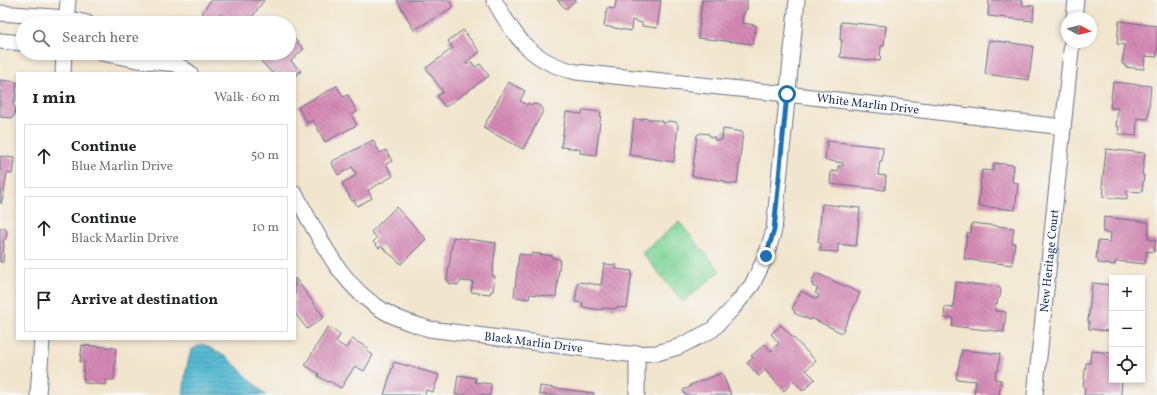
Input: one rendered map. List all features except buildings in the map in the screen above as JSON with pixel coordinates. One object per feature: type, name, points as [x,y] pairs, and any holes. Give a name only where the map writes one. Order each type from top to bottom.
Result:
[{"type":"street","points":[[66,16],[68,0]]},
{"type":"street","name":"White Marlin Drive","points":[[494,0],[507,24],[525,46],[536,55],[554,65],[576,72],[787,94],[1063,127]]},
{"type":"street","name":"Black Marlin Drive","points":[[296,196],[334,262],[351,285],[384,311],[403,320],[429,329],[619,353],[657,353],[678,347],[712,330],[752,285],[766,256],[774,230],[797,0]]},
{"type":"street","points":[[1075,12],[1076,0]]},
{"type":"street","points":[[0,13],[28,16]]},
{"type":"street","points":[[0,41],[16,42]]},
{"type":"street","name":"New Heritage Court","points":[[1035,395],[1071,48]]},
{"type":"street","points":[[63,72],[64,60]]},
{"type":"street","points":[[174,60],[189,72]]},
{"type":"street","points":[[38,395],[42,340]]},
{"type":"street","points":[[637,353],[637,395]]},
{"type":"green space","points":[[679,222],[720,271],[683,302],[642,253]]},
{"type":"water","points":[[203,344],[228,358],[266,395],[183,395],[186,370],[191,350]]},
{"type":"route","points":[[766,256],[774,230],[787,94]]}]
